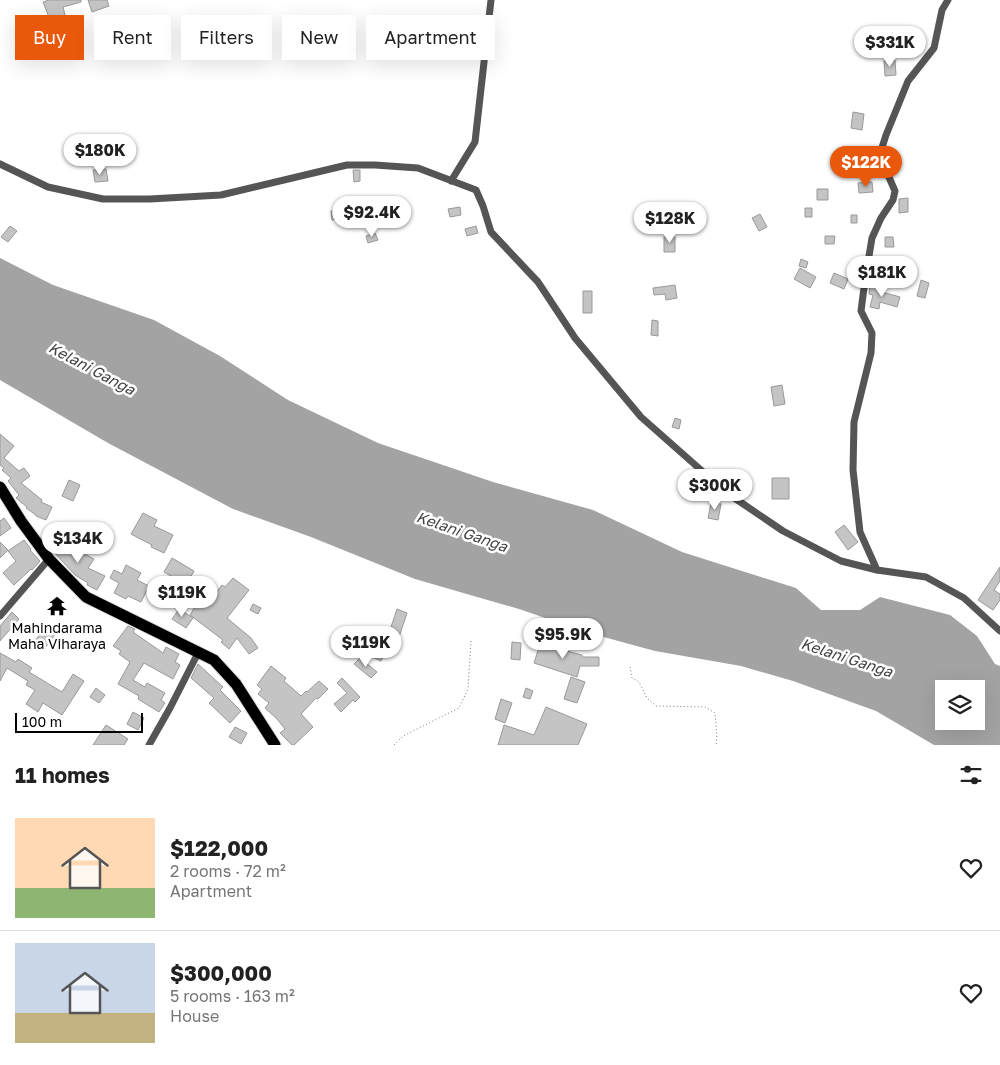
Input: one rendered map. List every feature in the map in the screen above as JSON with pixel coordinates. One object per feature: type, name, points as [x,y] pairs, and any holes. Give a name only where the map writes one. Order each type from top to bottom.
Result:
[{"type":"main road","points":[[0,487],[21,521],[49,559],[86,597],[214,660],[236,684],[275,745]]},
{"type":"street","points":[[451,181],[475,142],[490,0]]},
{"type":"street","points":[[877,570],[860,532],[853,470],[854,422],[871,354],[872,333],[862,310],[865,280],[872,238],[881,218],[893,200],[895,191],[880,154],[908,81],[934,48],[942,10],[948,0]]},
{"type":"street","points":[[0,164],[48,187],[103,199],[150,199],[221,195],[347,165],[418,168],[476,190],[491,232],[538,282],[575,338],[641,417],[727,493],[783,531],[841,561],[877,570],[926,577],[964,598],[1000,631]]},
{"type":"street","points":[[0,616],[49,559]]},
{"type":"street","points":[[149,745],[198,653]]},
{"type":"path","points":[[394,745],[403,736],[460,708],[468,690],[471,641]]},
{"type":"path","points":[[630,667],[632,678],[640,682],[647,698],[656,706],[705,707],[715,713],[716,745]]},
{"type":"water","name":"Kelani Ganga","points":[[0,258],[53,285],[154,320],[220,356],[288,400],[378,443],[493,482],[593,510],[682,552],[796,588],[821,610],[860,610],[880,597],[950,615],[977,636],[995,664],[1000,666],[1000,745],[934,745],[876,711],[793,681],[741,666],[655,651],[589,633],[519,609],[415,579],[311,537],[233,509],[108,443],[0,380]]},
{"type":"building","points":[[49,0],[81,0],[81,2],[63,7],[65,15],[48,15],[43,2]]},
{"type":"building","points":[[88,0],[107,0],[109,6],[92,12]]},
{"type":"building","points":[[895,60],[896,75],[885,76],[884,61]]},
{"type":"building","points":[[853,112],[864,114],[862,130],[851,128]]},
{"type":"building","points":[[106,169],[108,181],[95,182],[93,170]]},
{"type":"building","points":[[353,170],[360,170],[360,181],[354,182]]},
{"type":"building","points":[[872,182],[873,192],[859,193],[858,183]]},
{"type":"building","points":[[817,189],[828,189],[828,200],[817,200]]},
{"type":"building","points":[[908,198],[908,212],[899,213],[899,199]]},
{"type":"building","points":[[460,207],[461,215],[450,217],[448,209]]},
{"type":"building","points":[[805,208],[812,208],[812,217],[805,217]]},
{"type":"building","points":[[338,210],[340,219],[332,220],[331,211]]},
{"type":"building","points":[[760,214],[767,227],[759,231],[752,218]]},
{"type":"building","points":[[851,215],[857,215],[857,223],[851,223]]},
{"type":"building","points":[[10,226],[17,231],[8,242],[1,237]]},
{"type":"building","points":[[476,226],[478,233],[467,236],[465,229]]},
{"type":"building","points":[[375,233],[378,240],[368,243],[366,236]]},
{"type":"building","points":[[825,236],[835,236],[834,244],[825,244]]},
{"type":"building","points":[[664,237],[675,237],[675,252],[664,252]]},
{"type":"building","points":[[885,237],[893,237],[894,247],[885,247]]},
{"type":"building","points":[[801,259],[808,262],[806,268],[799,266]]},
{"type":"building","points":[[800,268],[816,277],[810,288],[794,279]]},
{"type":"building","points":[[834,273],[848,279],[844,289],[830,283]]},
{"type":"building","points":[[921,280],[929,283],[925,298],[917,296]]},
{"type":"building","points":[[675,285],[677,298],[666,300],[665,294],[654,295],[653,288]]},
{"type":"building","points":[[870,286],[883,289],[882,292],[900,297],[897,307],[880,302],[879,309],[870,307],[873,295],[869,294]]},
{"type":"building","points":[[583,291],[592,291],[592,313],[583,313]]},
{"type":"building","points":[[652,320],[658,321],[658,336],[651,335]]},
{"type":"building","points":[[782,385],[785,404],[774,406],[771,387]]},
{"type":"building","points":[[675,418],[681,420],[679,429],[672,427]]},
{"type":"building","points":[[0,434],[14,446],[4,458],[19,471],[24,468],[30,476],[21,483],[42,500],[41,502],[52,507],[46,520],[36,516],[16,498],[19,495],[8,481],[11,478],[2,470],[4,468],[0,465]]},
{"type":"building","points":[[772,478],[789,478],[789,499],[772,499]]},
{"type":"building","points":[[69,480],[80,485],[73,501],[62,496]]},
{"type":"building","points":[[711,503],[721,504],[718,520],[708,518]]},
{"type":"building","points":[[143,513],[157,520],[154,526],[173,535],[164,553],[131,534]]},
{"type":"building","points":[[4,518],[11,528],[0,536],[0,521]]},
{"type":"building","points":[[844,525],[858,542],[848,550],[835,532]]},
{"type":"building","points":[[63,539],[75,546],[74,548],[94,559],[88,568],[105,576],[97,590],[87,585],[88,583],[75,575],[52,550],[55,544],[58,546]]},
{"type":"building","points":[[24,540],[40,561],[14,585],[3,573],[16,561],[8,551]]},
{"type":"building","points":[[0,542],[8,550],[0,558]]},
{"type":"building","points":[[172,558],[194,571],[186,585],[164,572]]},
{"type":"building","points":[[126,565],[141,573],[137,580],[149,586],[141,602],[128,596],[126,599],[114,593],[119,583],[110,578],[114,570],[122,574]]},
{"type":"building","points":[[1000,567],[1000,581],[994,590],[1000,594],[1000,600],[993,610],[978,600]]},
{"type":"building","points":[[233,578],[249,590],[227,618],[251,638],[258,648],[249,654],[237,638],[229,649],[221,642],[223,640],[190,615],[197,603],[205,607],[222,585],[225,587]]},
{"type":"building","points":[[253,604],[261,608],[258,614],[250,610]]},
{"type":"building","points":[[179,609],[193,618],[186,628],[172,619]]},
{"type":"building","points":[[397,609],[407,613],[397,643],[387,639]]},
{"type":"building","points":[[12,612],[19,619],[0,641],[0,626]]},
{"type":"building","points":[[48,623],[58,630],[45,648],[35,641]]},
{"type":"building","points":[[128,626],[135,629],[133,632],[163,653],[166,647],[179,654],[175,662],[180,665],[173,679],[144,663],[133,680],[145,687],[147,683],[165,693],[161,700],[165,703],[159,712],[138,699],[139,696],[118,684],[130,662],[119,654],[121,651],[113,646]]},
{"type":"building","points":[[512,642],[521,643],[520,660],[511,659]]},
{"type":"building","points":[[372,643],[387,649],[381,661],[367,655]]},
{"type":"building","points":[[540,644],[582,655],[582,657],[599,657],[599,666],[580,666],[577,677],[534,663]]},
{"type":"building","points":[[0,653],[16,662],[18,659],[32,668],[29,672],[62,692],[73,674],[84,681],[62,715],[43,703],[38,712],[26,704],[35,690],[26,685],[28,681],[7,668],[0,681]]},
{"type":"building","points":[[360,658],[377,672],[371,678],[354,664]]},
{"type":"building","points":[[198,664],[223,687],[220,690],[241,711],[230,723],[209,703],[214,698],[191,678]]},
{"type":"building","points":[[271,666],[286,678],[284,681],[301,696],[319,681],[328,689],[318,699],[316,698],[301,714],[313,727],[294,745],[280,733],[285,729],[265,708],[269,703],[258,694],[262,689],[257,685]]},
{"type":"building","points":[[571,677],[585,682],[577,703],[564,699]]},
{"type":"building","points":[[342,678],[360,697],[355,702],[353,700],[341,712],[334,704],[347,693],[337,683]]},
{"type":"building","points":[[96,688],[105,695],[99,703],[90,697]]},
{"type":"building","points":[[526,688],[533,691],[530,699],[523,697]]},
{"type":"building","points":[[501,699],[512,703],[505,723],[495,719]]},
{"type":"building","points":[[546,707],[587,724],[578,745],[498,745],[504,725],[534,735]]},
{"type":"building","points":[[133,712],[144,718],[138,730],[127,724]]},
{"type":"building","points":[[106,725],[128,739],[124,745],[93,745]]},
{"type":"building","points":[[235,727],[247,733],[241,744],[229,737]]},
{"type":"place","name":"Mahindarama Maha Viharaya","points":[[57,606]]}]
